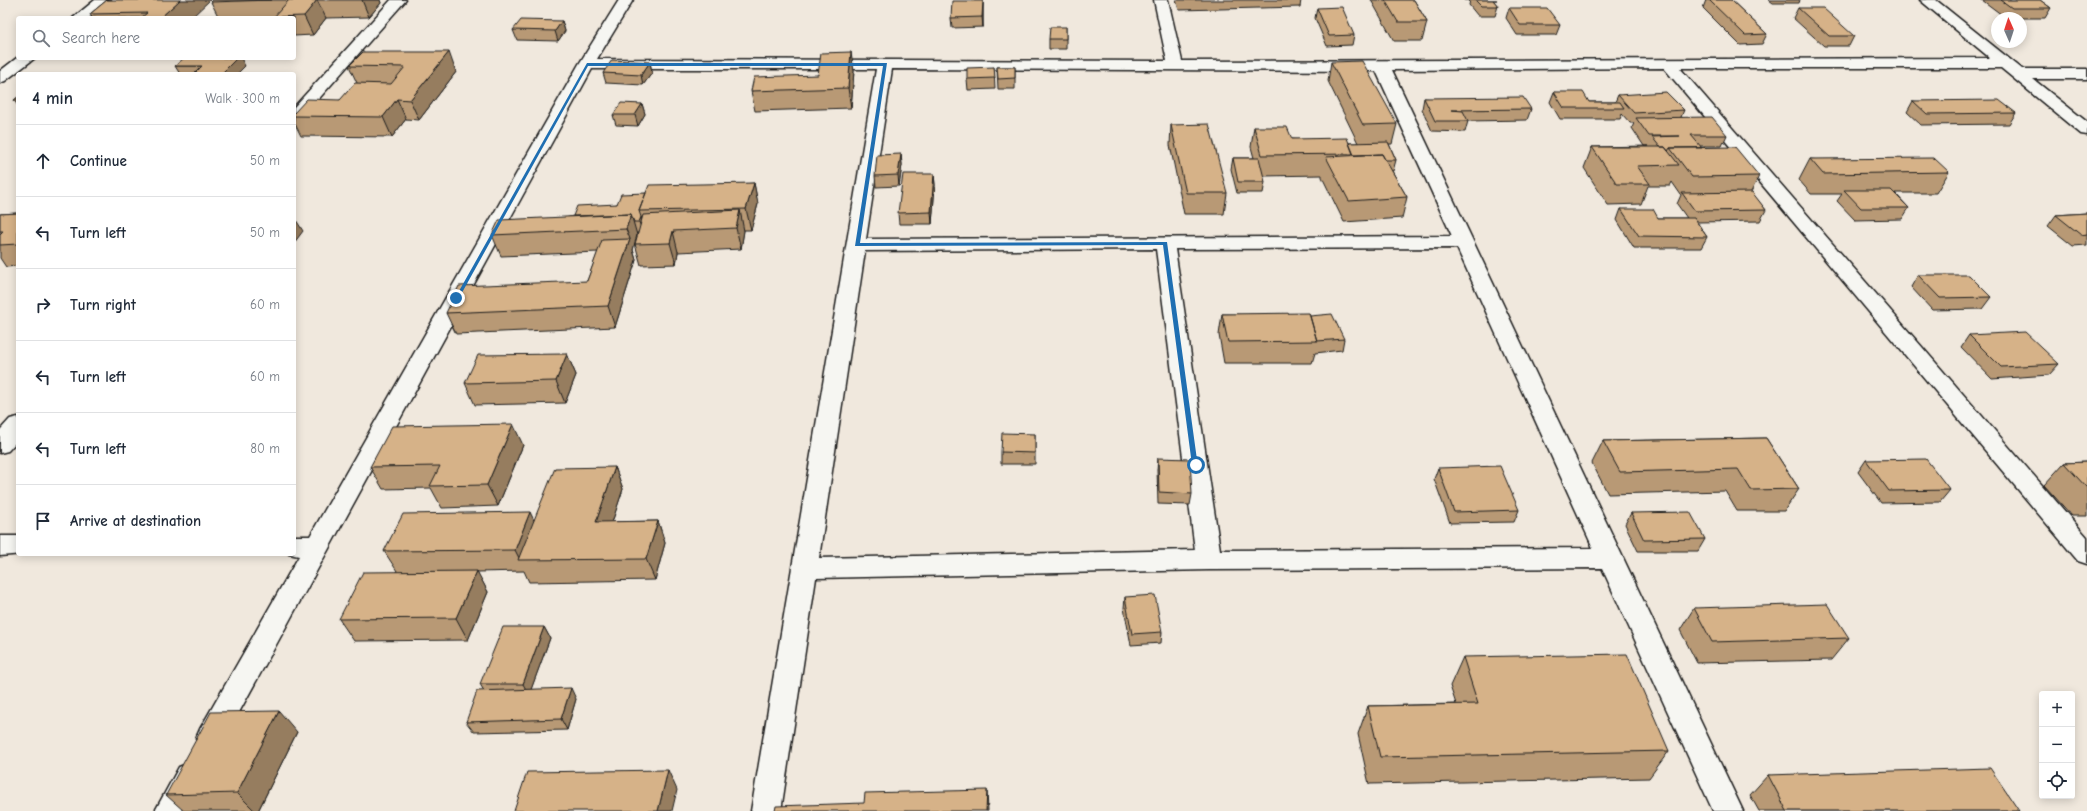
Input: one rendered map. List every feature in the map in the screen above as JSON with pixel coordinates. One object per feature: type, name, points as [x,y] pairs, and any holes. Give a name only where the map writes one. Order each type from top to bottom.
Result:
[{"type":"street","points":[[83,16],[104,0]]},
{"type":"street","points":[[296,115],[399,0]]},
{"type":"street","points":[[170,811],[199,759],[306,546],[587,64],[626,0]]},
{"type":"street","points":[[1161,0],[1176,66]]},
{"type":"street","points":[[1927,0],[2087,130]]},
{"type":"street","points":[[0,78],[23,60]]},
{"type":"street","points":[[587,64],[1382,66],[1668,62],[2005,63]]},
{"type":"street","points":[[1668,62],[2087,554]]},
{"type":"street","points":[[766,811],[886,64]]},
{"type":"street","points":[[1382,66],[1728,811]]},
{"type":"street","points":[[2018,74],[2087,74]]},
{"type":"street","points":[[857,245],[1463,242]]},
{"type":"street","points":[[1166,243],[1208,560]]},
{"type":"street","points":[[0,445],[16,427]]},
{"type":"street","points":[[0,546],[16,546]]},
{"type":"street","points":[[805,568],[1208,560],[1610,558]]},
{"type":"building","points":[[107,0],[180,0],[162,16],[143,16],[147,13],[90,14]]},
{"type":"building","points":[[213,0],[272,0],[211,2]]},
{"type":"building","points":[[289,0],[317,0],[304,16],[275,16]]},
{"type":"building","points":[[1385,0],[1414,0],[1427,22],[1398,22]]},
{"type":"building","points":[[1475,0],[1493,0],[1498,6],[1481,6]]},
{"type":"building","points":[[1709,0],[1731,0],[1767,34],[1745,35]]},
{"type":"building","points":[[2001,0],[2040,0],[2051,8],[2012,8]]},
{"type":"building","points":[[952,1],[983,1],[982,17],[951,18]]},
{"type":"building","points":[[1342,7],[1354,35],[1329,36],[1317,8]]},
{"type":"building","points":[[1509,8],[1547,8],[1560,25],[1520,25]]},
{"type":"building","points":[[1798,8],[1823,8],[1854,36],[1829,36]]},
{"type":"building","points":[[521,20],[562,21],[555,31],[513,30]]},
{"type":"building","points":[[1050,27],[1066,27],[1066,39],[1049,39]]},
{"type":"building","points":[[363,52],[449,52],[410,100],[397,99],[383,117],[296,116],[296,111],[307,99],[340,100],[355,83],[391,84],[405,67],[349,66]]},
{"type":"building","points":[[851,52],[848,88],[751,91],[754,77],[818,75],[821,53]]},
{"type":"building","points":[[182,60],[235,60],[223,72],[196,72],[202,66],[175,66]]},
{"type":"building","points":[[612,60],[650,62],[641,75],[603,73]]},
{"type":"building","points":[[1362,61],[1397,124],[1363,125],[1331,62]]},
{"type":"building","points":[[994,67],[995,78],[967,79],[967,68]]},
{"type":"building","points":[[997,67],[1015,67],[1015,78],[998,79]]},
{"type":"building","points":[[1554,92],[1583,92],[1589,102],[1620,102],[1624,108],[1564,108]]},
{"type":"building","points":[[1666,92],[1684,110],[1634,113],[1618,95]]},
{"type":"building","points":[[1523,97],[1531,109],[1451,110],[1463,111],[1468,121],[1435,121],[1424,98]]},
{"type":"building","points":[[1999,100],[2016,113],[1927,114],[1913,101]]},
{"type":"building","points":[[621,103],[642,104],[635,115],[613,115]]},
{"type":"building","points":[[1712,117],[1727,135],[1691,135],[1702,148],[1670,148],[1668,151],[1665,147],[1660,147],[1652,137],[1680,136],[1649,136],[1636,118]]},
{"type":"building","points":[[1209,124],[1227,193],[1186,193],[1171,125]]},
{"type":"building","points":[[1254,127],[1287,127],[1292,139],[1347,138],[1353,154],[1262,155]]},
{"type":"building","points":[[1388,142],[1396,160],[1385,160],[1382,154],[1354,155],[1349,143]]},
{"type":"building","points":[[1592,147],[1665,147],[1679,165],[1637,166],[1650,184],[1617,184]]},
{"type":"building","points":[[1735,147],[1759,176],[1692,177],[1670,148]]},
{"type":"building","points":[[901,154],[898,175],[875,176],[877,155]]},
{"type":"building","points":[[1382,154],[1407,197],[1349,201],[1326,157]]},
{"type":"building","points":[[1233,158],[1259,158],[1265,182],[1238,182]]},
{"type":"building","points":[[1934,158],[1949,172],[1823,174],[1810,159]]},
{"type":"building","points":[[903,174],[934,174],[931,212],[898,213]]},
{"type":"building","points":[[754,183],[746,209],[639,211],[649,185]]},
{"type":"building","points":[[1844,190],[1891,190],[1909,208],[1861,208]]},
{"type":"building","points":[[1752,192],[1766,210],[1695,211],[1682,193]]},
{"type":"building","points":[[646,193],[639,211],[641,217],[639,222],[634,222],[631,214],[573,216],[577,206],[617,204],[621,194]]},
{"type":"building","points":[[1621,209],[1653,209],[1658,218],[1694,218],[1707,237],[1639,236]]},
{"type":"building","points":[[740,210],[736,228],[673,231],[670,243],[635,244],[643,215]]},
{"type":"building","points":[[16,213],[16,244],[0,245],[0,234],[3,231],[0,231],[0,214]]},
{"type":"building","points":[[2087,213],[2087,234],[2081,235],[2056,215]]},
{"type":"building","points":[[631,214],[626,229],[492,235],[499,220]]},
{"type":"building","points":[[630,239],[608,306],[446,313],[459,286],[587,281],[602,240]]},
{"type":"building","points":[[1918,275],[1969,275],[1991,297],[1940,298]]},
{"type":"building","points":[[1309,313],[1317,341],[1228,342],[1222,314]]},
{"type":"building","points":[[1332,314],[1344,339],[1317,341],[1310,316]]},
{"type":"building","points":[[2025,332],[2059,364],[2001,367],[1969,335]]},
{"type":"building","points":[[567,354],[556,381],[465,383],[478,355]]},
{"type":"building","points":[[513,424],[487,485],[430,486],[440,466],[370,467],[392,426]]},
{"type":"building","points":[[1002,433],[1035,434],[1035,453],[1001,452]]},
{"type":"building","points":[[1766,438],[1799,489],[1751,490],[1738,469],[1620,472],[1603,441]]},
{"type":"building","points":[[1158,458],[1190,459],[1192,494],[1159,492]]},
{"type":"building","points":[[1926,459],[1950,490],[1889,491],[1866,460]]},
{"type":"building","points":[[2087,462],[2087,488],[2064,463]]},
{"type":"building","points":[[1500,466],[1519,510],[1454,512],[1438,468]]},
{"type":"building","points":[[615,467],[596,522],[658,521],[646,559],[518,560],[555,468]]},
{"type":"building","points":[[530,512],[515,550],[384,551],[403,514]]},
{"type":"building","points":[[1690,512],[1705,539],[1644,540],[1631,513]]},
{"type":"building","points":[[477,571],[456,618],[339,619],[363,572]]},
{"type":"building","points":[[1155,595],[1162,632],[1132,634],[1125,597]]},
{"type":"building","points":[[1827,604],[1849,638],[1712,642],[1694,608]]},
{"type":"building","points":[[503,627],[544,627],[523,684],[480,684]]},
{"type":"building","points":[[1627,654],[1669,751],[1380,757],[1368,706],[1478,704],[1463,657]]},
{"type":"building","points":[[571,688],[561,719],[466,722],[477,691]]},
{"type":"building","points":[[279,711],[237,793],[166,795],[211,712]]},
{"type":"building","points":[[1990,768],[2019,811],[1787,811],[1768,775]]},
{"type":"building","points":[[668,770],[658,811],[514,811],[527,772]]},
{"type":"building","points":[[987,790],[986,811],[775,811],[776,806],[864,803],[865,793]]},
{"type":"route","points":[[456,298],[587,64],[886,64],[857,245],[1166,243],[1196,465]]}]
